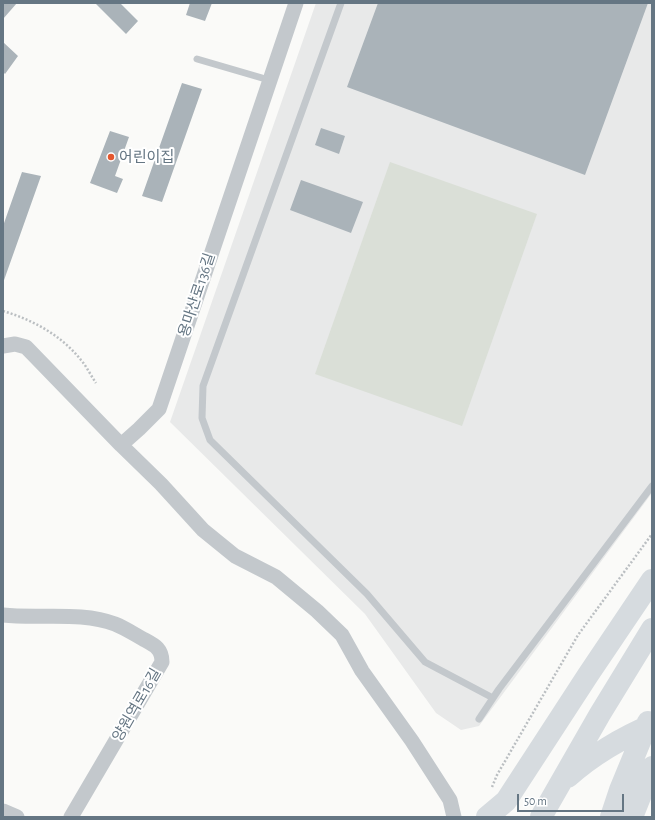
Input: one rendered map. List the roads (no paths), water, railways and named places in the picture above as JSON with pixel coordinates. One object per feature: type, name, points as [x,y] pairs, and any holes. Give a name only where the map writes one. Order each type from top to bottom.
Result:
[{"type":"highway","points":[[487,817],[499,795],[588,675],[652,580]]},
{"type":"highway","points":[[541,817],[600,714],[652,629]]},
{"type":"highway","points":[[611,817],[620,790],[652,713]]},
{"type":"highway","points":[[529,817],[571,774],[632,733],[652,725]]},
{"type":"highway","points":[[632,817],[652,767]]},
{"type":"street","name":"용마산로136길","points":[[121,445],[159,409],[232,188],[296,3]]},
{"type":"street","points":[[3,346],[15,344],[26,347],[161,484],[203,530],[235,556],[276,577],[317,611],[342,635],[362,671],[412,741],[450,800],[454,817]]},
{"type":"street","name":"양원역로16길","points":[[3,615],[73,617],[93,619],[114,624],[151,644],[159,649],[162,654],[162,662],[71,817]]},
{"type":"street","points":[[3,811],[16,817]]},
{"type":"lane","points":[[341,3],[203,386],[202,418],[210,440],[367,594],[425,662],[493,698]]},
{"type":"lane","points":[[197,59],[269,80]]},
{"type":"lane","points":[[479,719],[493,698],[652,486]]},
{"type":"place","name":"어린이집","points":[[111,157]]}]
